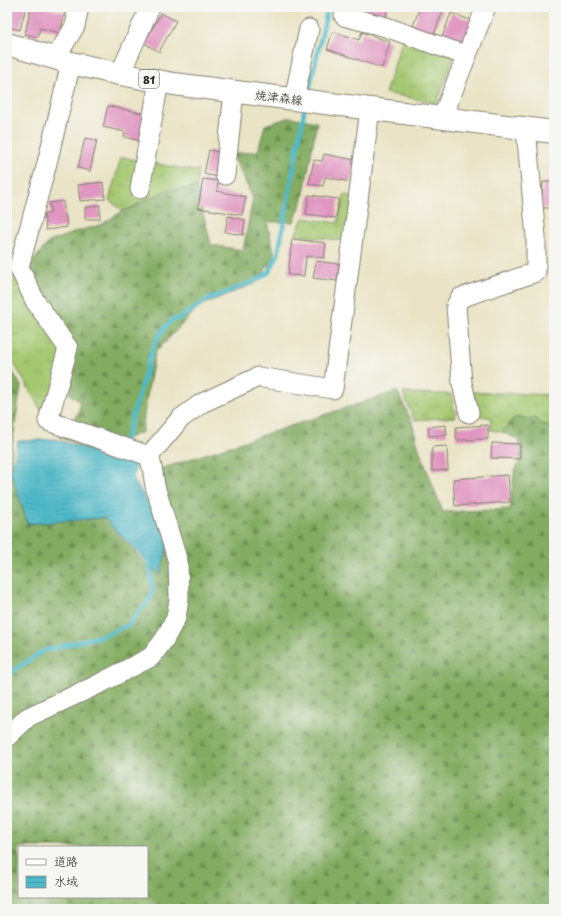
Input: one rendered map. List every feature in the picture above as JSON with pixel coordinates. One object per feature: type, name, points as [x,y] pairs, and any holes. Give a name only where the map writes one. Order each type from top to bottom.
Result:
[{"type":"main road","name":"焼津森線","points":[[7,44],[63,61],[159,81],[526,130],[554,132]]},
{"type":"street","points":[[79,7],[75,26],[63,61],[47,163],[14,256],[35,301],[68,348],[48,421],[149,456]]},
{"type":"street","points":[[120,74],[150,7]]},
{"type":"street","points":[[442,118],[486,7]]},
{"type":"street","points":[[344,16],[386,27],[467,56]]},
{"type":"street","points":[[294,99],[308,29]]},
{"type":"street","points":[[140,189],[159,81]]},
{"type":"street","points":[[225,175],[234,92]]},
{"type":"street","points":[[149,456],[180,419],[202,404],[258,377],[333,389],[370,109]]},
{"type":"street","points":[[469,413],[462,383],[456,306],[460,298],[536,272],[536,237],[526,130]]},
{"type":"street","points":[[7,737],[28,717],[99,684],[151,657],[164,640],[176,618],[179,599],[178,562],[154,486],[152,466],[149,456]]},
{"type":"green space","points":[[404,35],[454,56],[437,103],[385,93]]},
{"type":"green space","points":[[291,117],[317,122],[303,199],[294,222],[267,222],[275,256],[256,283],[199,306],[155,353],[142,432],[116,443],[102,454],[59,437],[79,412],[80,402],[69,393],[68,347],[24,272],[49,242],[78,231],[100,225],[123,211],[167,190],[197,188],[211,245],[243,250],[253,198],[232,154],[258,151],[265,125]]},
{"type":"green space","points":[[121,157],[195,171],[198,169],[197,188],[167,190],[123,211],[109,200]]},
{"type":"green space","points":[[344,195],[353,196],[345,241],[295,235],[303,218],[338,223]]},
{"type":"green space","points":[[7,264],[10,265],[68,348],[46,419],[7,351]]},
{"type":"green space","points":[[7,362],[21,386],[13,438],[11,473],[28,524],[104,518],[143,561],[160,575],[160,469],[397,391],[412,422],[419,449],[443,512],[510,509],[514,474],[520,459],[519,440],[502,432],[514,418],[535,418],[542,425],[554,425],[554,909],[7,909]]},
{"type":"green space","points":[[473,392],[554,395],[554,425],[542,425],[514,418],[502,432],[490,430],[491,418],[478,415]]},
{"type":"green space","points":[[403,393],[451,394],[456,417],[414,420]]},
{"type":"water","points":[[55,439],[102,454],[137,461],[133,479],[170,538],[160,575],[104,518],[28,524],[11,473],[18,441]]},
{"type":"building","points":[[12,7],[26,7],[20,30],[7,27]]},
{"type":"building","points":[[31,7],[41,7],[65,12],[60,33],[40,28],[38,37],[25,34]]},
{"type":"building","points":[[354,7],[388,7],[386,17],[354,9]]},
{"type":"building","points":[[420,7],[434,7],[443,11],[434,34],[413,26]]},
{"type":"building","points":[[161,13],[176,21],[159,52],[144,43]]},
{"type":"building","points":[[451,13],[473,21],[464,45],[442,37]]},
{"type":"building","points":[[333,31],[359,40],[362,32],[390,42],[382,68],[327,49]]},
{"type":"building","points":[[108,106],[151,115],[145,142],[124,137],[125,132],[103,127]]},
{"type":"building","points":[[85,138],[97,140],[90,171],[78,168]]},
{"type":"building","points":[[209,150],[224,153],[219,177],[204,174]]},
{"type":"building","points":[[324,154],[355,160],[351,182],[325,177],[323,186],[309,184],[314,160],[322,161]]},
{"type":"building","points":[[203,179],[218,181],[217,191],[246,197],[242,215],[198,208]]},
{"type":"building","points":[[103,182],[105,199],[80,201],[78,185]]},
{"type":"building","points":[[543,182],[554,182],[554,208],[541,208]]},
{"type":"building","points":[[309,195],[339,199],[336,218],[306,214]]},
{"type":"building","points":[[63,201],[67,227],[46,230],[44,214],[51,213],[49,203]]},
{"type":"building","points":[[100,205],[100,219],[85,219],[85,208]]},
{"type":"building","points":[[228,216],[245,220],[243,235],[225,232]]},
{"type":"building","points":[[292,239],[326,243],[324,258],[306,256],[304,276],[288,275]]},
{"type":"building","points":[[316,261],[339,264],[337,281],[313,278]]},
{"type":"building","points":[[446,425],[447,435],[429,436],[428,427]]},
{"type":"building","points":[[488,425],[488,439],[456,440],[456,427]]},
{"type":"building","points":[[492,443],[520,444],[520,459],[491,458]]},
{"type":"building","points":[[447,446],[448,470],[432,471],[432,447]]},
{"type":"building","points":[[508,475],[510,502],[455,506],[453,479]]},
{"type":"waterway","points":[[308,95],[328,7]]},
{"type":"waterway","points":[[125,441],[153,347],[161,332],[173,319],[178,319],[207,300],[257,280],[269,272],[278,255],[305,106]]},
{"type":"waterway","points":[[7,678],[14,670],[43,651],[105,635],[128,625],[147,603],[153,592],[149,560]]}]
